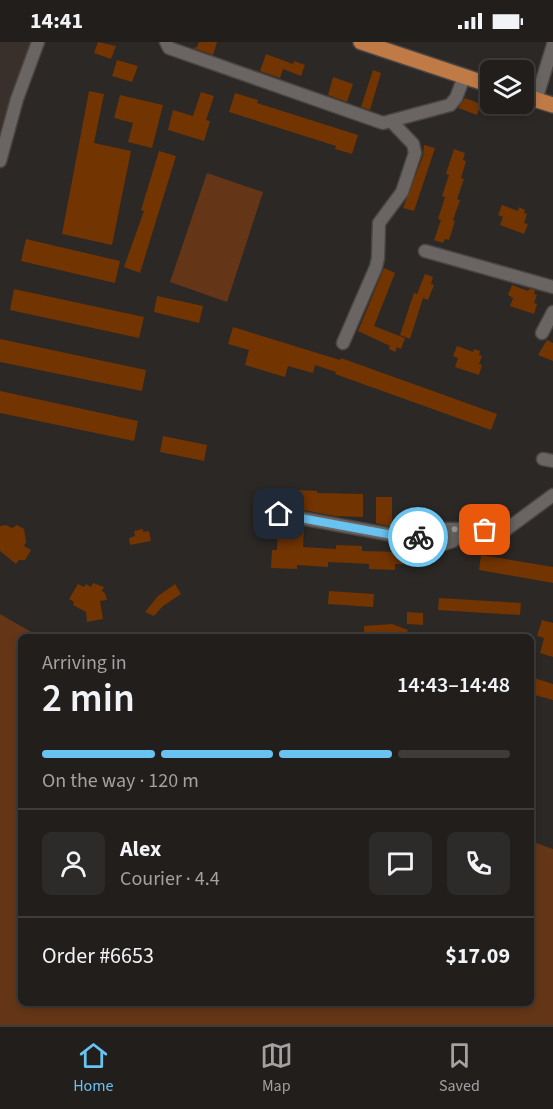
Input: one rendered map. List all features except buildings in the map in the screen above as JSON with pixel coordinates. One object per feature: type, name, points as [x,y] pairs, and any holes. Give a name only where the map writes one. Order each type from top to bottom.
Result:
[{"type":"main road","points":[[361,42],[480,82]]},
{"type":"main road","points":[[534,99],[553,105]]},
{"type":"street","points":[[0,161],[17,99],[38,42]]},
{"type":"street","points":[[166,42],[169,48],[383,123],[450,105],[456,98],[464,77]]},
{"type":"street","points":[[534,89],[553,45]]},
{"type":"street","points":[[343,343],[376,267],[379,223],[402,192],[415,153],[413,144],[391,121]]},
{"type":"street","points":[[424,251],[553,287]]},
{"type":"street","points":[[542,333],[553,312]]},
{"type":"street","points":[[279,514],[398,536],[440,538],[443,530],[456,533],[507,529],[553,495]]},
{"type":"shaded area","points":[[0,42],[31,42],[0,140]]},
{"type":"shaded area","points":[[207,173],[263,192],[227,302],[170,282]]},
{"type":"shaded area","points":[[0,614],[35,634],[18,634],[18,1006],[534,1006],[534,842],[553,849],[553,1025],[0,1025]]},
{"type":"way so far","points":[[418,537],[440,538],[441,531],[446,529],[485,530]]},
{"type":"route","points":[[279,514],[398,536],[418,537]]}]
